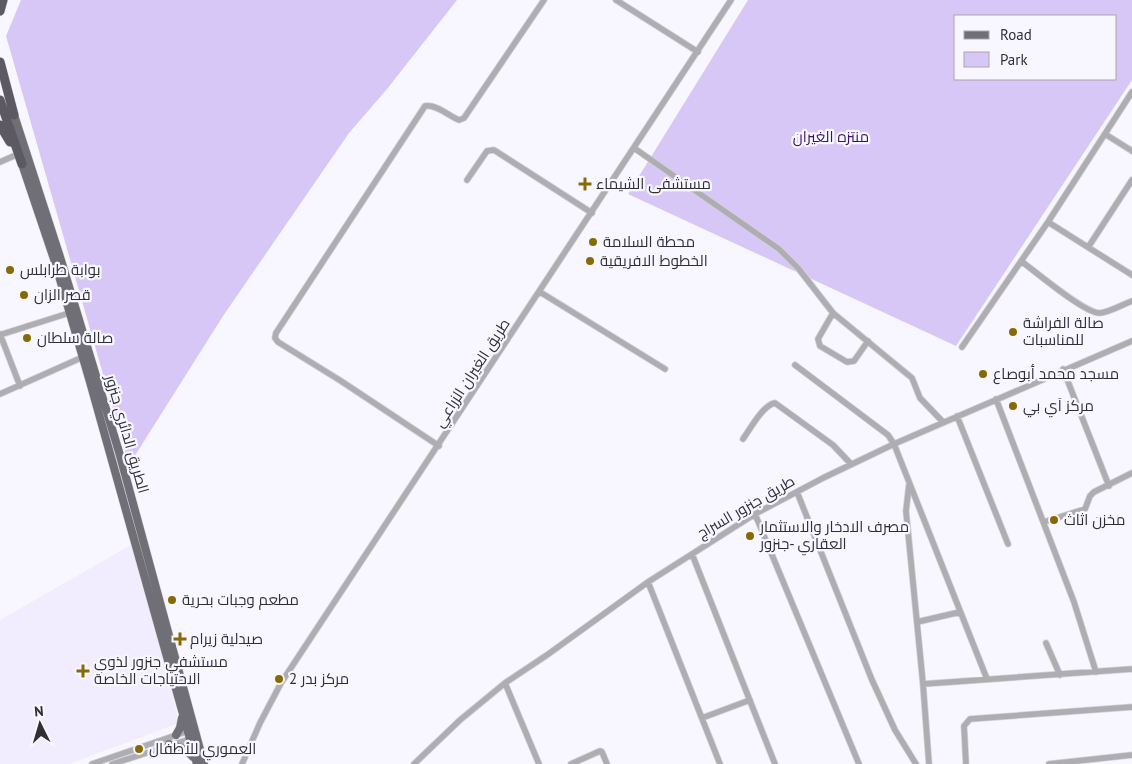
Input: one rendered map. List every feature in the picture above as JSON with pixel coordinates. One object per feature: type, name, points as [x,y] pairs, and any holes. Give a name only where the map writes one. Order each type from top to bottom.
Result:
[{"type":"highway","points":[[0,11],[3,0]]},
{"type":"highway","points":[[0,62],[14,116]]},
{"type":"highway","points":[[0,77],[14,116]]},
{"type":"highway","points":[[0,100],[22,164]]},
{"type":"highway","points":[[0,125],[22,164]]},
{"type":"main road","name":"الطريق الدائري جنزور","points":[[14,116],[78,314],[140,528],[192,734],[196,763]]},
{"type":"main road","name":"الطريق الدائري جنزور","points":[[22,164],[54,259],[83,357],[183,714],[204,764]]},
{"type":"main road","points":[[176,735],[181,725],[183,714]]},
{"type":"main road","points":[[170,744],[185,749],[196,763]]},
{"type":"street","points":[[439,446],[278,342],[275,338],[276,333],[425,106],[429,105],[459,120],[464,118],[544,0]]},
{"type":"street","points":[[616,0],[698,52]]},
{"type":"street","name":"طريق الغيران الزراعي","points":[[242,764],[260,723],[281,683],[439,446],[731,0]]},
{"type":"street","points":[[962,347],[1048,222],[1132,92]]},
{"type":"street","points":[[1105,134],[1132,151]]},
{"type":"street","points":[[634,148],[779,249],[798,268],[833,313],[912,378],[920,398],[943,422]]},
{"type":"street","points":[[467,180],[487,151],[494,150],[592,213]]},
{"type":"street","points":[[0,162],[16,155]]},
{"type":"street","points":[[1089,246],[1132,180]]},
{"type":"street","points":[[1048,222],[1132,274]]},
{"type":"street","points":[[1021,261],[1077,302],[1094,312],[1101,313],[1132,301]]},
{"type":"street","points":[[540,292],[666,370]]},
{"type":"street","points":[[20,386],[0,335],[69,313]]},
{"type":"street","points":[[833,313],[818,339],[820,346],[847,362],[854,361],[868,341]]},
{"type":"street","name":"طريق جنزور السراج","points":[[414,764],[460,720],[505,683],[648,582],[755,514],[894,444],[1132,340]]},
{"type":"street","points":[[0,394],[83,357]]},
{"type":"street","points":[[795,365],[888,435],[894,444],[987,680]]},
{"type":"street","points":[[1063,369],[1109,486]]},
{"type":"street","points":[[996,398],[1074,602],[1096,672]]},
{"type":"street","points":[[743,439],[764,408],[769,404],[775,403],[833,445],[851,464]]},
{"type":"street","points":[[957,416],[1008,544]]},
{"type":"street","points":[[1044,522],[1085,509],[1090,496],[1094,492],[1132,473]]},
{"type":"street","points":[[909,484],[906,511],[929,764]]},
{"type":"street","points":[[796,492],[872,680],[895,730],[916,764]]},
{"type":"street","points":[[755,514],[859,764]]},
{"type":"street","points":[[692,554],[775,764]]},
{"type":"street","points":[[648,582],[720,764]]},
{"type":"street","points":[[917,622],[960,612]]},
{"type":"street","points":[[1046,643],[1060,675]]},
{"type":"street","points":[[923,684],[1132,669]]},
{"type":"street","points":[[505,683],[539,764]]},
{"type":"street","points":[[702,718],[750,700]]},
{"type":"street","points":[[966,764],[964,726],[970,719],[1132,707]]},
{"type":"street","points":[[92,764],[176,735],[192,734]]},
{"type":"street","points":[[112,764],[130,761],[192,734]]},
{"type":"street","points":[[570,764],[600,751],[607,764]]},
{"type":"street","points":[[1049,764],[1132,755]]},
{"type":"shaded area","name":"مستشفي جنزور لذوي الاحتياجات الخاصة","points":[[136,542],[179,723],[69,764],[0,764],[0,620]]},
{"type":"green space","points":[[21,0],[457,0],[387,89],[349,133],[223,316],[129,465],[6,36]]},
{"type":"green space","name":"منتزه الغيران","points":[[748,0],[1132,0],[1132,80],[956,346],[628,194]]},
{"type":"place","name":"مستشفى الشيماء","points":[[585,184]]},
{"type":"place","name":"محطة السلامة","points":[[593,242]]},
{"type":"place","name":"الخطوط الافريقية","points":[[590,261]]},
{"type":"place","name":"بوابة طرابلس","points":[[10,270]]},
{"type":"place","name":"قصر الزان","points":[[24,295]]},
{"type":"place","name":"صالة الفراشة للمناسبات","points":[[1013,332]]},
{"type":"place","name":"صالة سلطان","points":[[27,338]]},
{"type":"place","name":"مسجد محمد أبوصاع","points":[[983,374]]},
{"type":"place","name":"مركز اَي بي","points":[[1013,406]]},
{"type":"place","name":"مخزن اثاث","points":[[1054,520]]},
{"type":"place","name":"مصرف الادخار والاستثمار العقاري -جنزور","points":[[750,536]]},
{"type":"place","name":"مطعم وجبات بحرية","points":[[172,600]]},
{"type":"place","name":"صيدلية زيرام","points":[[180,639]]},
{"type":"place","name":"مستشفي جنزور لذوي الاحتياجات الخاصة","points":[[83,671]]},
{"type":"place","name":"مركز بدر 2","points":[[279,679]]},
{"type":"place","name":"العموري للأطفال","points":[[139,749]]}]
